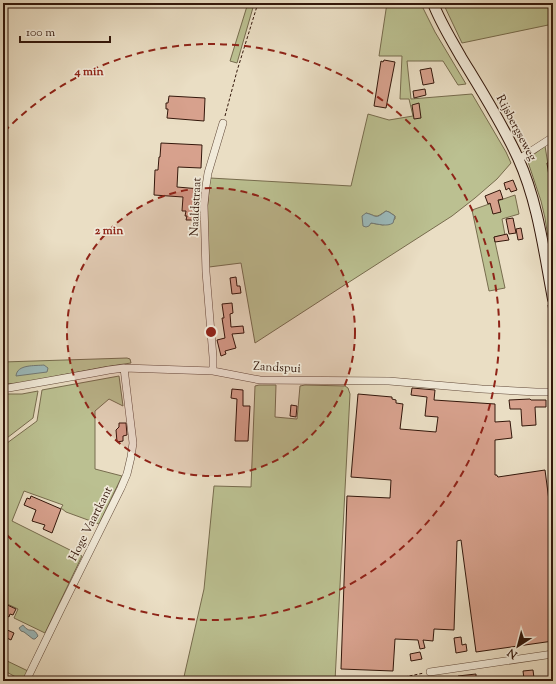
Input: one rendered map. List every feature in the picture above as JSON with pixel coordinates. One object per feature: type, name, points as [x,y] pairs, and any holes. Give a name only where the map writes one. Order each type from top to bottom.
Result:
[{"type":"main road","name":"Rijsbergseweg","points":[[433,3],[444,28],[502,125],[518,158],[533,199],[553,299]]},
{"type":"street","name":"Naaldstraat","points":[[213,371],[206,272],[204,205],[208,173],[223,123]]},
{"type":"street","points":[[518,158],[553,137]]},
{"type":"street","name":"Zandspui","points":[[3,389],[124,368],[213,371],[260,380],[389,381],[482,389],[553,392]]},
{"type":"street","name":"Hoge Vaartkant","points":[[26,681],[127,474],[133,444],[124,368]]},
{"type":"street","points":[[430,672],[553,654]]},
{"type":"path","points":[[223,123],[258,3]]},
{"type":"path","points":[[385,681],[430,672]]},
{"type":"green space","points":[[248,3],[254,4],[237,63],[230,61]]},
{"type":"green space","points":[[387,3],[406,3],[422,6],[435,32],[466,84],[458,85],[443,61],[407,61],[411,99],[472,94],[511,163],[497,179],[452,216],[255,343],[241,263],[209,267],[207,212],[210,178],[351,186],[368,114],[389,120],[413,116],[409,99],[400,99],[402,56],[379,56]],"holes":[[[386,211],[395,216],[395,219],[383,225],[371,223],[366,213],[376,216]]]},
{"type":"green space","points":[[443,3],[553,3],[553,24],[462,43]]},
{"type":"green space","points":[[545,146],[553,195],[553,237],[548,237],[541,201],[528,162],[533,155]]},
{"type":"green space","points":[[515,195],[519,214],[502,219],[505,235],[494,237],[505,288],[489,291],[472,210]]},
{"type":"green space","points":[[130,359],[131,363],[21,383],[3,384],[3,362]]},
{"type":"green space","points":[[119,376],[123,406],[109,399],[95,411],[95,469],[122,476],[99,524],[66,512],[61,508],[63,505],[24,491],[12,521],[82,556],[45,633],[14,618],[18,609],[3,602],[3,446],[37,421],[42,390]]},
{"type":"green space","points":[[276,385],[275,417],[297,419],[300,386],[345,386],[348,388],[350,394],[335,681],[183,681],[204,589],[214,486],[251,487],[255,386]]},
{"type":"green space","points":[[38,391],[33,418],[3,441],[3,394],[22,394]]},
{"type":"green space","points":[[3,659],[28,671],[23,681],[3,670]]},
{"type":"water","points":[[386,211],[395,216],[393,223],[385,225],[371,223],[369,226],[363,226],[362,216],[366,213],[374,216],[380,216]]},
{"type":"water","points":[[44,365],[48,368],[47,372],[16,376],[20,369]]},
{"type":"water","points":[[23,625],[28,630],[35,632],[38,636],[33,639],[21,631],[19,628]]},
{"type":"building","points":[[384,60],[395,62],[386,108],[374,106],[381,61],[383,62]]},
{"type":"building","points":[[431,68],[434,83],[423,85],[420,70]]},
{"type":"building","points":[[425,89],[426,95],[414,98],[413,91]]},
{"type":"building","points":[[169,96],[205,98],[204,121],[167,118],[168,109],[166,109],[166,103],[168,103]]},
{"type":"building","points":[[419,103],[421,118],[414,119],[412,105]]},
{"type":"building","points":[[161,143],[202,145],[201,168],[178,167],[177,187],[200,189],[198,208],[195,208],[194,220],[186,220],[186,211],[182,211],[183,197],[154,195],[155,170],[158,170]]},
{"type":"building","points":[[553,162],[553,183],[550,183],[547,163]]},
{"type":"building","points":[[513,180],[517,190],[511,192],[509,188],[506,190],[504,183]]},
{"type":"building","points":[[500,190],[503,199],[498,200],[501,212],[493,214],[490,203],[488,204],[485,196]]},
{"type":"building","points":[[513,218],[516,233],[509,234],[506,219]]},
{"type":"building","points":[[521,228],[523,239],[518,240],[516,229]]},
{"type":"building","points":[[507,234],[509,240],[495,242],[494,237]]},
{"type":"building","points":[[236,277],[237,286],[240,286],[241,293],[232,294],[230,278]]},
{"type":"building","points":[[232,303],[233,313],[230,314],[231,327],[243,326],[244,333],[232,334],[236,348],[225,351],[226,354],[221,356],[217,340],[225,338],[222,318],[224,318],[222,304]]},
{"type":"building","points":[[412,388],[435,390],[434,400],[495,404],[495,422],[510,421],[512,438],[495,440],[495,475],[498,477],[545,470],[553,531],[553,641],[476,652],[461,540],[457,541],[454,630],[434,629],[433,641],[423,640],[425,648],[420,649],[418,640],[395,639],[393,671],[341,669],[347,496],[390,498],[391,480],[351,477],[358,394],[392,397],[392,399],[396,400],[396,403],[403,404],[400,429],[436,432],[438,417],[425,416],[427,397],[411,395]]},
{"type":"building","points":[[232,389],[243,390],[243,406],[250,406],[248,441],[235,441],[237,399],[231,398]]},
{"type":"building","points":[[509,400],[546,400],[546,407],[535,407],[536,425],[522,426],[521,409],[510,409]]},
{"type":"building","points":[[291,405],[297,406],[296,417],[290,416]]},
{"type":"building","points":[[119,423],[126,423],[127,435],[123,436],[123,441],[117,442],[116,430],[119,427]]},
{"type":"building","points":[[31,496],[61,509],[52,533],[43,529],[45,525],[32,521],[36,510],[24,505],[27,498],[30,499]]},
{"type":"building","points":[[3,603],[16,609],[13,615],[10,614],[9,617],[3,614]]},
{"type":"building","points":[[3,628],[14,633],[11,640],[3,636]]},
{"type":"building","points":[[461,637],[462,645],[466,644],[467,651],[456,653],[454,638]]},
{"type":"building","points":[[420,652],[422,659],[411,661],[410,654]]},
{"type":"building","points":[[533,670],[534,678],[524,679],[523,671]]},
{"type":"building","points":[[476,674],[476,681],[458,681],[458,676]]}]
